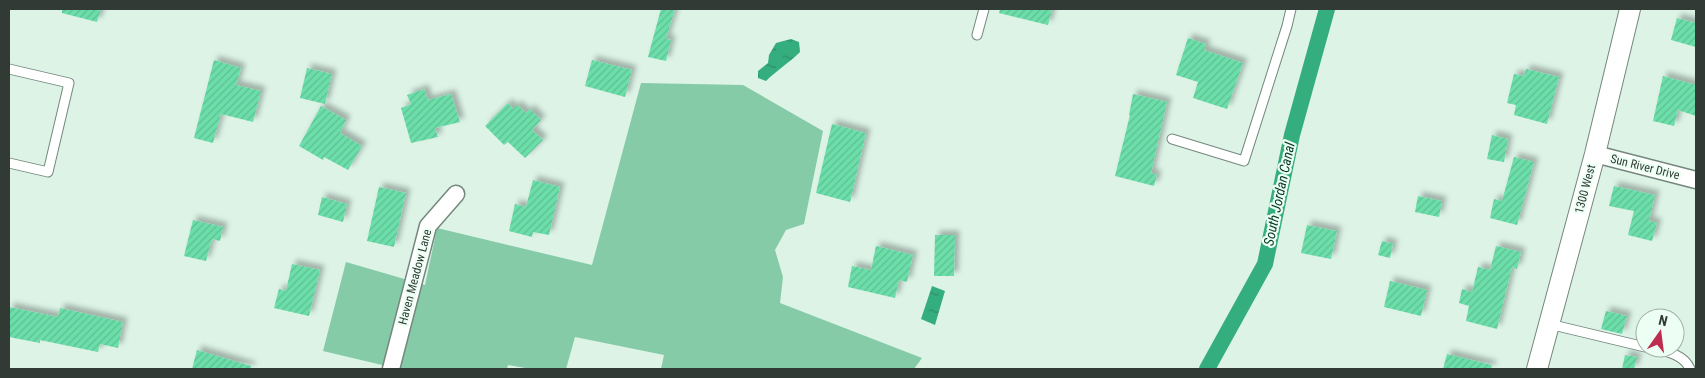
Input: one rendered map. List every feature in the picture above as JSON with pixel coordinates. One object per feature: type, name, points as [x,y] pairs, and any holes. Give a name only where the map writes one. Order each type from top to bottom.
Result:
[{"type":"street","name":"1300 West","points":[[1537,369],[1595,154],[1630,9]]},
{"type":"street","name":"Sun River Drive","points":[[1595,154],[1696,180]]},
{"type":"street","name":"Haven Meadow Lane","points":[[391,369],[428,226],[456,194]]},
{"type":"lane","points":[[977,35],[984,9]]},
{"type":"lane","points":[[1172,139],[1244,161],[1291,9]]},
{"type":"lane","points":[[9,69],[69,83],[48,172],[9,163]]},
{"type":"lane","points":[[1549,324],[1635,345]]},
{"type":"lane","points":[[1680,358],[1688,364],[1690,369]]},
{"type":"shaded area","points":[[641,83],[743,85],[823,131],[804,224],[786,230],[775,250],[783,277],[780,303],[922,358],[914,369],[661,369],[664,355],[575,337],[566,369],[531,369],[508,365],[507,369],[399,369],[323,351],[346,262],[425,285],[437,228],[592,265]]},
{"type":"water","points":[[791,39],[799,42],[800,52],[766,81],[758,78],[758,71],[768,63],[769,55],[776,43]]},
{"type":"water","points":[[932,286],[945,291],[935,325],[921,319]]},
{"type":"building","points":[[62,9],[101,9],[97,22],[62,13]]},
{"type":"building","points":[[661,9],[675,9],[666,39],[671,40],[666,61],[648,57]]},
{"type":"building","points":[[1000,9],[1052,9],[1048,25],[999,13]]},
{"type":"building","points":[[1677,18],[1696,23],[1696,47],[1671,40]]},
{"type":"building","points":[[1188,38],[1206,44],[1204,50],[1243,63],[1227,109],[1193,98],[1198,82],[1176,75]]},
{"type":"building","points":[[214,60],[241,68],[236,85],[261,91],[253,122],[221,114],[213,143],[194,138]]},
{"type":"building","points":[[592,60],[632,70],[625,97],[585,86]]},
{"type":"building","points":[[307,68],[332,74],[325,104],[300,98]]},
{"type":"building","points":[[1526,69],[1559,77],[1547,124],[1514,115],[1516,105],[1507,103],[1514,74],[1524,76]]},
{"type":"building","points":[[1663,76],[1696,85],[1696,116],[1678,110],[1674,126],[1653,121]]},
{"type":"building","points":[[424,89],[428,100],[451,94],[460,122],[435,128],[438,137],[411,143],[401,108],[411,104],[407,95]]},
{"type":"building","points":[[1133,94],[1167,102],[1151,173],[1157,175],[1154,186],[1115,176],[1130,115]]},
{"type":"building","points":[[508,103],[513,109],[517,105],[526,113],[530,109],[541,120],[532,130],[543,140],[525,158],[508,142],[504,145],[485,126]]},
{"type":"building","points":[[321,106],[346,120],[340,133],[362,146],[348,170],[324,157],[323,160],[299,146]]},
{"type":"building","points":[[832,124],[866,133],[850,202],[816,193]]},
{"type":"building","points":[[1492,135],[1508,139],[1504,162],[1487,159]]},
{"type":"building","points":[[1514,157],[1534,162],[1517,225],[1490,218],[1494,199],[1502,201]]},
{"type":"building","points":[[533,180],[560,187],[549,235],[533,232],[532,237],[509,231],[515,204],[526,207]]},
{"type":"building","points":[[1614,186],[1655,195],[1649,221],[1657,223],[1652,241],[1628,235],[1634,211],[1609,206]]},
{"type":"building","points":[[379,187],[406,193],[394,247],[367,241]]},
{"type":"building","points":[[1418,196],[1442,201],[1439,217],[1415,212]]},
{"type":"building","points":[[322,197],[347,204],[343,222],[318,215]]},
{"type":"building","points":[[193,220],[223,227],[220,241],[212,239],[206,261],[184,256]]},
{"type":"building","points":[[1307,225],[1337,231],[1331,259],[1301,253]]},
{"type":"building","points":[[935,235],[955,235],[954,276],[934,276]]},
{"type":"building","points":[[1382,241],[1393,244],[1390,258],[1378,255]]},
{"type":"building","points":[[876,246],[913,255],[907,282],[899,280],[895,298],[848,287],[852,266],[871,270]]},
{"type":"building","points":[[1496,246],[1521,252],[1517,269],[1512,267],[1497,329],[1466,321],[1469,306],[1459,303],[1462,289],[1472,292],[1478,267],[1490,270]]},
{"type":"building","points":[[292,264],[320,270],[309,316],[274,308],[279,289],[286,291]]},
{"type":"building","points":[[1390,281],[1427,290],[1421,316],[1384,307]]},
{"type":"building","points":[[9,307],[58,317],[60,308],[123,322],[118,348],[100,344],[98,352],[40,340],[40,343],[9,337]]},
{"type":"building","points":[[1606,311],[1627,316],[1622,334],[1601,329]]},
{"type":"building","points":[[197,350],[251,366],[251,369],[192,369]]},
{"type":"building","points":[[1447,354],[1492,365],[1491,369],[1443,369]]},
{"type":"building","points":[[1625,355],[1637,358],[1634,369],[1622,369]]},
{"type":"waterway","name":"South Jordan Canal","points":[[1207,369],[1265,264],[1292,135],[1327,9]]}]
